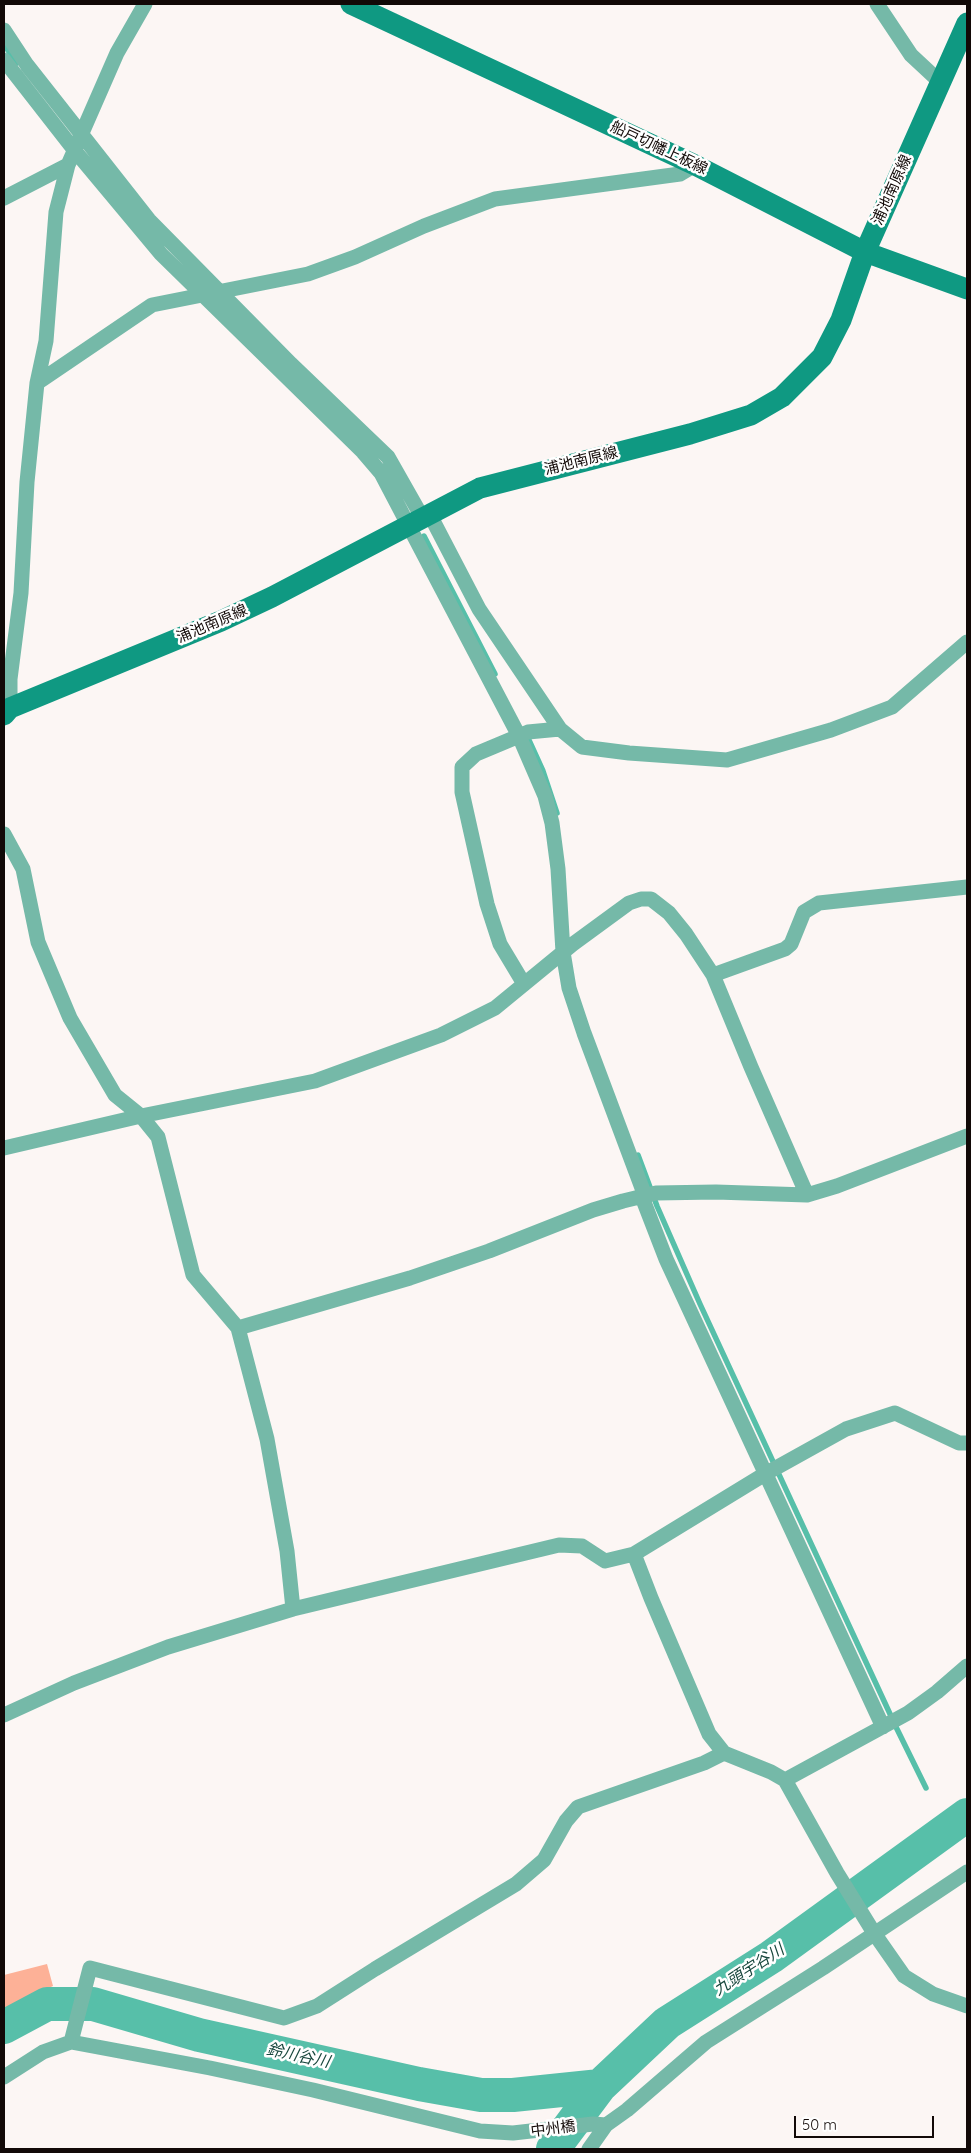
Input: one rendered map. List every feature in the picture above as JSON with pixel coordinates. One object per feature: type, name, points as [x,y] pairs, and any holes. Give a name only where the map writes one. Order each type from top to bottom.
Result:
[{"type":"main road","name":"船戸切幡上板線","points":[[351,4],[695,165],[865,252],[967,289]]},
{"type":"main road","name":"浦池南原線","points":[[7,711],[221,621],[272,597],[480,488],[690,434],[751,415],[782,397],[822,357],[841,320],[865,252],[967,23]]},
{"type":"street","points":[[7,711],[21,593],[27,482],[37,383],[46,341],[56,212],[68,165],[117,53],[145,4]]},
{"type":"street","points":[[876,4],[911,55],[940,82]]},
{"type":"street","points":[[4,30],[138,229],[210,293],[363,452],[420,518],[560,729],[582,746],[629,753],[727,760],[831,730],[892,707],[967,642]]},
{"type":"street","points":[[4,60],[79,143]]},
{"type":"street","points":[[4,198],[68,165]]},
{"type":"street","points":[[37,383],[152,305],[308,274],[355,257],[424,226],[495,199],[680,174],[695,165]]},
{"type":"street","points":[[420,518],[523,734],[545,796],[552,823],[568,948],[569,988],[584,1033],[648,1195],[666,1259],[772,1470],[890,1723]]},
{"type":"street","points":[[524,984],[500,944],[487,904],[462,792],[462,767],[476,754],[523,734],[560,729]]},
{"type":"street","points":[[4,834],[23,869],[38,942],[70,1018],[115,1095],[141,1116],[158,1137],[193,1274],[238,1328],[267,1439],[287,1551],[292,1609]]},
{"type":"street","points":[[714,975],[785,950],[791,944],[804,912],[819,903],[967,887]]},
{"type":"street","points":[[4,1148],[141,1116],[315,1080],[441,1035],[495,1008],[568,948],[629,903],[641,898],[651,899],[669,912],[714,975],[751,1067],[807,1195]]},
{"type":"street","points":[[238,1328],[410,1278],[489,1251],[593,1210],[648,1195],[716,1192],[807,1195],[837,1186],[967,1136]]},
{"type":"street","points":[[4,1715],[74,1683],[168,1647],[292,1609],[558,1546],[582,1546],[605,1561],[634,1554],[772,1470],[846,1430],[895,1413],[959,1443],[967,1443]]},
{"type":"street","points":[[634,1554],[709,1734],[724,1754],[771,1772],[785,1780],[872,1931],[904,1976],[933,1994],[967,2006]]},
{"type":"street","points":[[785,1780],[890,1723],[937,1692],[967,1666]]},
{"type":"street","points":[[4,2077],[43,2052],[71,2042],[90,1968],[284,2018],[317,2006],[516,1884],[544,1860],[566,1821],[578,1807],[704,1763],[724,1754]]},
{"type":"street","points":[[588,2149],[600,2124],[627,2110],[706,2042],[823,1968],[872,1931],[967,1872]]},
{"type":"street","name":"中州橋","points":[[71,2042],[304,2088],[480,2131],[513,2134],[600,2124]]},
{"type":"shaded area","points":[[47,1964],[53,1986],[4,2009],[4,1975]]},
{"type":"waterway","points":[[4,45],[17,63]]},
{"type":"waterway","points":[[424,536],[495,674]]},
{"type":"waterway","points":[[528,738],[543,771],[557,813]]},
{"type":"waterway","points":[[638,1155],[657,1206],[700,1304],[926,1788]]},
{"type":"waterway","name":"九頭宇谷川","points":[[553,2149],[600,2086],[667,2023],[771,1957],[967,1815]]},
{"type":"waterway","name":"鈴川谷川","points":[[4,2027],[47,2004],[93,2004],[199,2035],[419,2084],[481,2095],[513,2095],[600,2086]]}]
